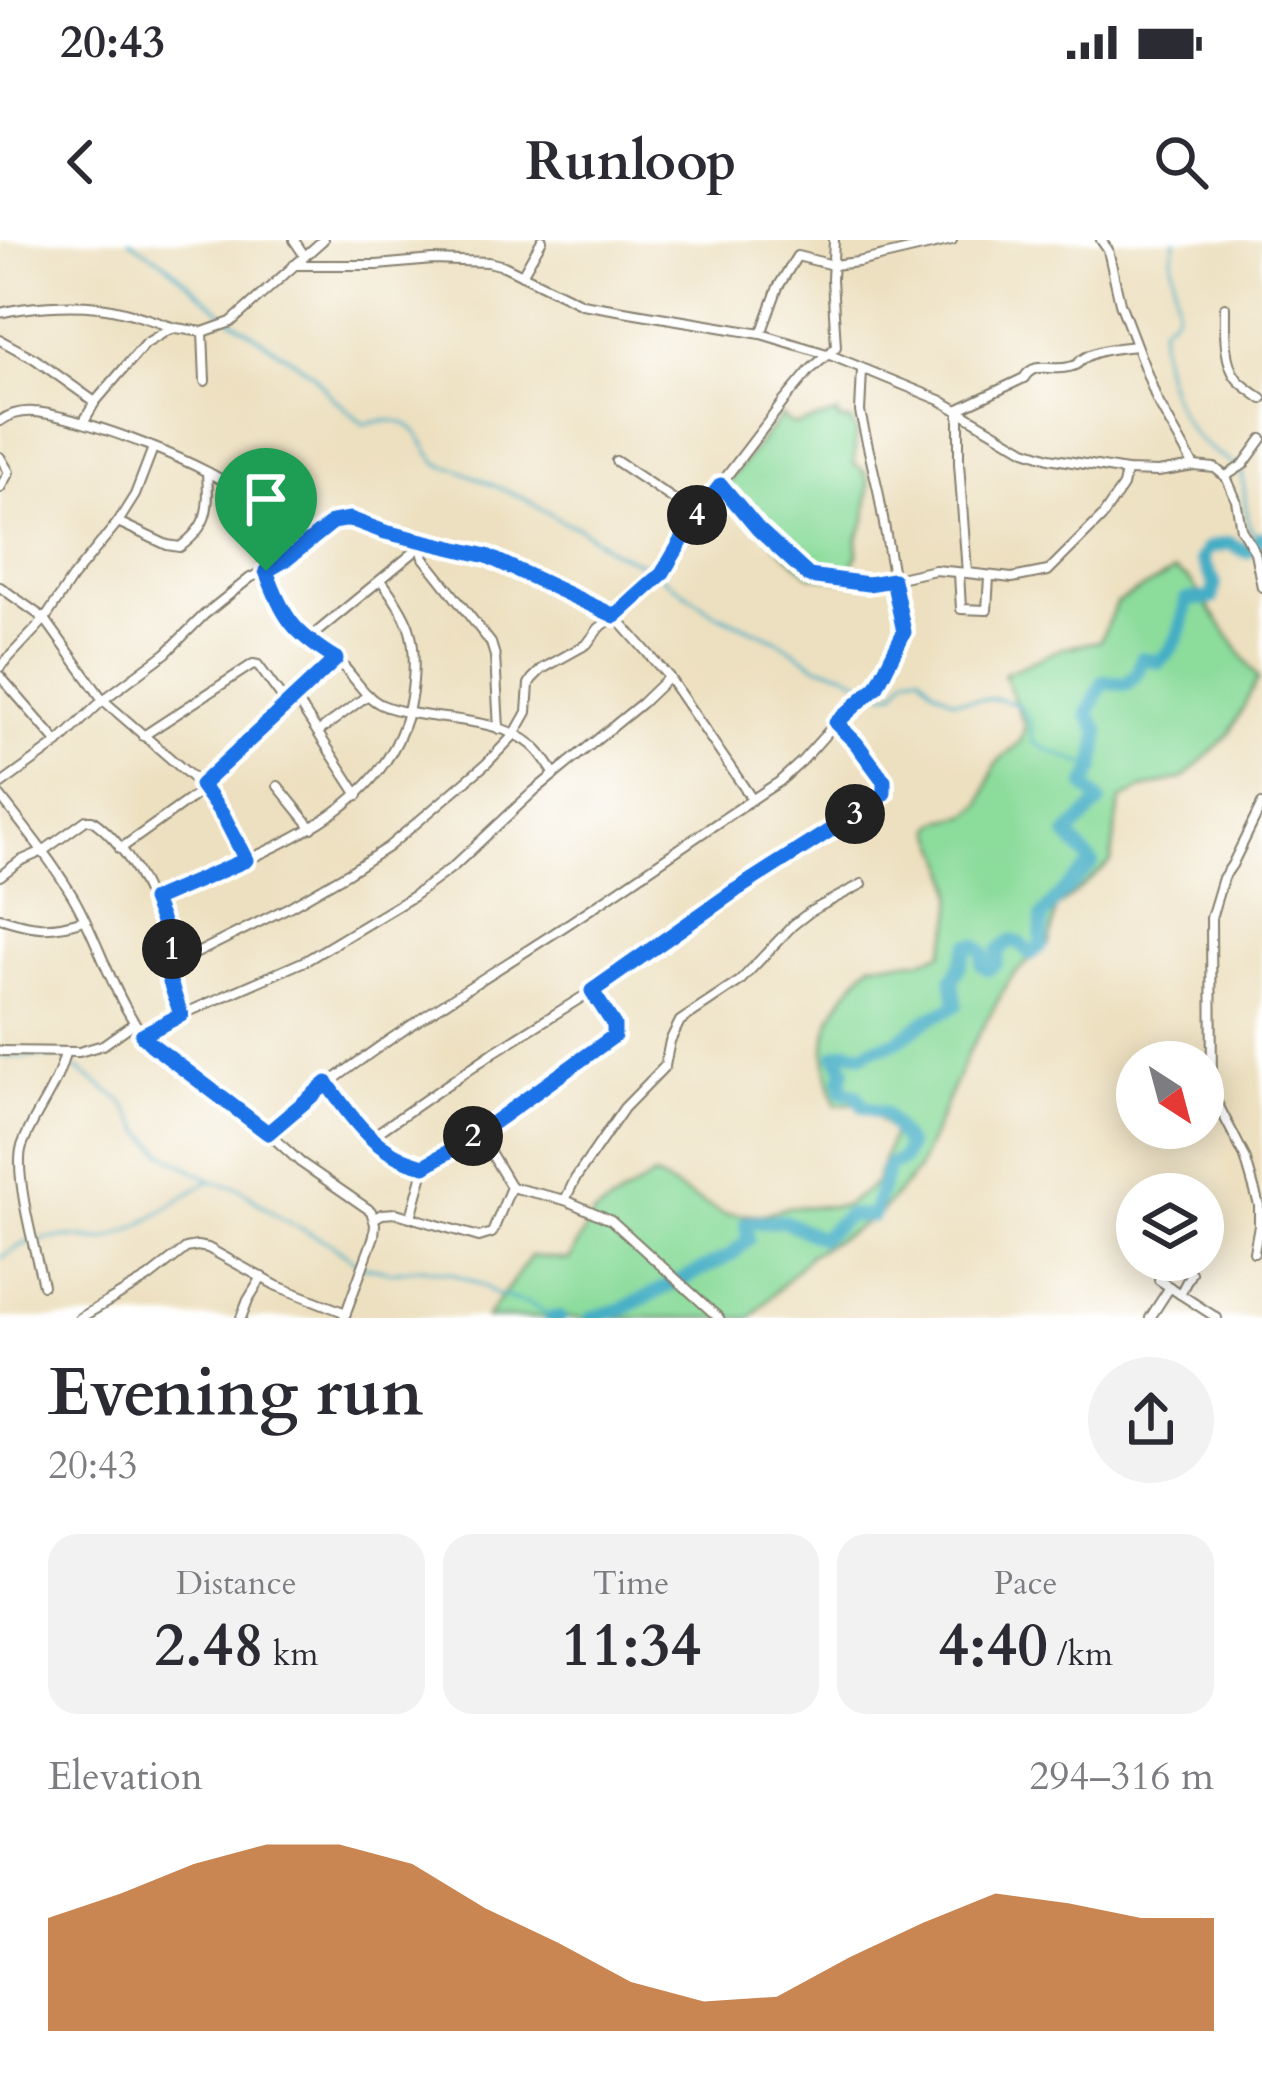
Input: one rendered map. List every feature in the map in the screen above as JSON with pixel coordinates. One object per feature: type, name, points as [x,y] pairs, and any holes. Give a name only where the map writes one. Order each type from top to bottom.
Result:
[{"type":"street","points":[[294,240],[304,255]]},
{"type":"street","points":[[0,313],[99,307],[203,332],[235,319],[323,240]]},
{"type":"street","points":[[522,275],[542,240]]},
{"type":"street","points":[[181,1015],[168,976],[178,961],[289,907],[388,847],[514,735],[527,712],[529,685],[542,669],[587,644],[598,628],[660,576],[697,515],[800,381],[836,347],[834,240]]},
{"type":"street","points":[[761,334],[778,287],[797,256],[833,265],[952,240]]},
{"type":"street","points":[[1101,240],[1165,418],[1194,466]]},
{"type":"street","points":[[293,265],[461,260],[504,266],[582,304],[761,334],[830,355],[905,384],[1025,450],[1049,458],[1126,471],[1194,466],[1235,471]]},
{"type":"street","points":[[1225,307],[1233,372],[1262,399]]},
{"type":"street","points":[[84,421],[145,344],[176,328]]},
{"type":"street","points":[[203,332],[205,381]]},
{"type":"street","points":[[0,341],[35,359],[95,402]]},
{"type":"street","points":[[959,410],[1024,378],[1033,368],[1065,368],[1099,352],[1136,346]]},
{"type":"street","points":[[268,1133],[327,1083],[401,1031],[778,782],[876,687],[904,632],[860,412],[862,370]]},
{"type":"street","points":[[959,410],[962,609],[987,610],[989,577]]},
{"type":"street","points":[[1,419],[35,412],[84,421],[207,472],[238,491],[258,532],[279,604],[306,641],[336,659],[368,695],[385,706],[499,729],[534,746],[555,774]]},
{"type":"street","points":[[1262,439],[1235,471],[1240,530],[1255,553],[1262,587]]},
{"type":"street","points":[[58,743],[0,672],[118,522],[153,448]]},
{"type":"street","points":[[0,457],[9,472],[0,488]]},
{"type":"street","points":[[616,461],[697,515]]},
{"type":"street","points":[[721,485],[758,529],[809,576],[868,584],[935,570],[989,577],[1030,576],[1053,568],[1102,517],[1123,486],[1126,471]]},
{"type":"street","points":[[118,522],[176,548],[185,544],[207,514],[207,472]]},
{"type":"street","points":[[0,785],[166,653],[224,598],[342,519],[419,544],[487,556],[615,616],[669,677],[752,799]]},
{"type":"street","points":[[306,641],[419,544]]},
{"type":"street","points":[[419,544],[424,558],[491,643],[499,729]]},
{"type":"street","points":[[153,900],[312,829],[358,795],[394,748],[410,713],[415,665],[409,623],[381,580]]},
{"type":"street","points":[[0,587],[44,620],[104,700],[203,787],[246,860]]},
{"type":"street","points":[[120,849],[203,787],[336,659]]},
{"type":"street","points":[[143,736],[255,664],[318,732],[358,795]]},
{"type":"street","points":[[142,1035],[307,960],[412,898],[669,677]]},
{"type":"street","points":[[318,732],[368,695]]},
{"type":"street","points":[[370,1138],[884,793],[884,781],[836,723]]},
{"type":"street","points":[[278,786],[312,829]]},
{"type":"street","points":[[0,796],[74,898],[122,1003],[142,1035],[375,1218],[374,1236],[345,1316],[208,1248],[191,1246],[80,1318]]},
{"type":"street","points":[[1254,1252],[1259,1205],[1245,1157],[1212,1093],[1211,918],[1222,878],[1262,804]]},
{"type":"street","points":[[0,876],[86,820],[100,826],[153,900],[178,961]]},
{"type":"street","points":[[565,1199],[624,1108],[664,1066],[680,1021],[740,981],[793,925],[862,884]]},
{"type":"street","points":[[0,918],[43,929],[84,920]]},
{"type":"street","points":[[411,1216],[425,1166],[614,1036],[614,1025],[592,991]]},
{"type":"street","points":[[0,1051],[79,1052],[103,1045],[134,1023]]},
{"type":"street","points":[[43,1285],[19,1157],[57,1083],[65,1053]]},
{"type":"street","points":[[327,1083],[370,1138],[397,1156],[425,1166]]},
{"type":"street","points":[[479,1133],[511,1187],[565,1199],[611,1220],[719,1318]]},
{"type":"street","points":[[375,1218],[389,1212],[487,1236],[496,1228],[511,1187]]},
{"type":"street","points":[[1180,1294],[1191,1273],[1169,1261],[1159,1280],[1180,1294],[1217,1318]]},
{"type":"street","points":[[241,1318],[262,1277]]},
{"type":"street","points":[[1150,1318],[1170,1287]]},
{"type":"green space","points":[[838,414],[838,420],[851,421],[856,432],[854,464],[865,472],[869,484],[866,520],[857,539],[856,583],[810,575],[778,547],[726,485],[781,416],[796,425]]},
{"type":"green space","points":[[1175,571],[1189,579],[1258,678],[1230,733],[1184,778],[1141,789],[1120,801],[1111,862],[1056,909],[1049,944],[1012,976],[968,1053],[917,1171],[877,1216],[810,1255],[751,1318],[486,1318],[531,1256],[569,1260],[593,1215],[654,1176],[723,1214],[845,1206],[875,1184],[893,1133],[855,1103],[836,1105],[825,1043],[834,1013],[871,963],[919,961],[942,953],[952,918],[953,890],[933,829],[938,822],[969,815],[981,804],[995,765],[1020,742],[1025,727],[1004,674],[1063,648],[1100,641],[1116,603]]},
{"type":"waterway","points":[[129,240],[165,263],[227,317],[312,373],[364,424],[406,424],[436,462],[578,527],[612,551],[645,565],[714,613],[779,641],[817,666],[843,672],[884,693],[895,692],[908,675],[920,673],[933,688],[954,700],[997,699],[1019,705],[1031,724],[1032,741],[1094,768]]},
{"type":"waterway","points":[[1175,240],[1177,309],[1161,327],[1169,385],[1180,414],[1196,437],[1242,473],[1249,527],[1259,540]]},
{"type":"waterway","points":[[591,1318],[622,1309],[731,1255],[748,1240],[746,1223],[784,1221],[821,1238],[848,1215],[872,1216],[889,1165],[902,1160],[908,1146],[884,1113],[864,1107],[856,1095],[843,1092],[844,1069],[836,1055],[863,1054],[895,1042],[956,1005],[952,979],[968,945],[976,945],[983,953],[982,965],[988,969],[997,962],[998,951],[1011,941],[1030,954],[1041,945],[1042,917],[1092,863],[1067,835],[1100,802],[1085,785],[1094,768],[1099,732],[1088,714],[1103,682],[1126,684],[1137,674],[1142,658],[1159,662],[1179,634],[1186,600],[1212,598],[1215,584],[1202,559],[1208,548],[1229,543],[1247,552],[1262,537]]},
{"type":"waterway","points":[[0,1056],[58,1057]]},
{"type":"waterway","points":[[67,1062],[122,1101],[163,1153],[210,1180]]},
{"type":"waterway","points":[[0,1258],[41,1240],[110,1238],[137,1227],[210,1181],[239,1188],[361,1266],[391,1272],[421,1268],[451,1273],[530,1304],[552,1318]]},
{"type":"waterway","points":[[552,1318],[559,1318]]},
{"type":"route","points":[[721,485],[758,529],[809,576],[853,584],[893,580],[904,632],[877,686],[836,723],[884,781],[884,793],[592,991],[614,1025],[614,1036],[425,1166],[397,1156],[370,1138],[327,1083],[268,1133],[142,1035],[181,1015],[168,976],[178,961],[153,900],[246,860],[201,785],[336,659],[297,632],[266,571],[333,522],[350,519],[487,556],[615,616],[662,574],[721,485]]}]
